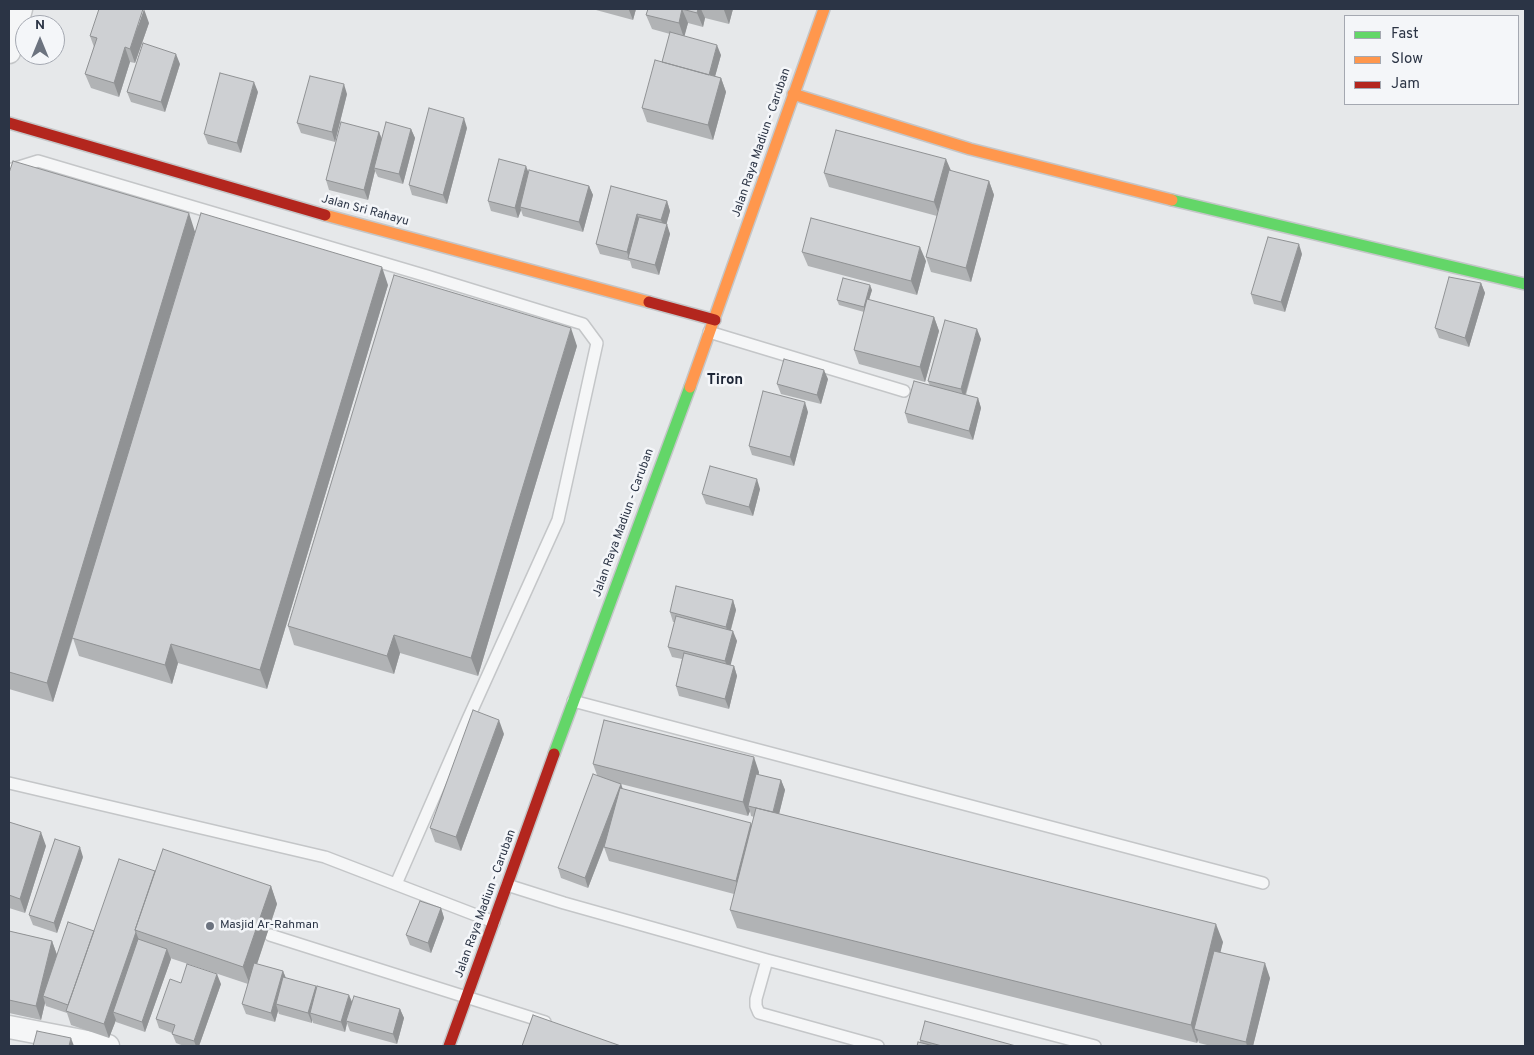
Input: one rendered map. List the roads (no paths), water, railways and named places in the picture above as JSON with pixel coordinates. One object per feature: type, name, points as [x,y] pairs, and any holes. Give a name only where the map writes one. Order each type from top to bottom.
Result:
[{"type":"main road","name":"Jalan Raya Madiun - Caruban","points":[[448,1046],[715,320],[824,9]]},
{"type":"main road","points":[[793,94],[970,149],[1252,220],[1525,284]]},
{"type":"main road","name":"Jalan Sri Rahayu","points":[[9,123],[288,205],[715,320]]},
{"type":"street","points":[[9,52],[21,9]]},
{"type":"street","points":[[9,1027],[108,1046]]},
{"type":"lane","points":[[9,170],[38,161],[583,324],[597,343],[558,520],[396,884]]},
{"type":"lane","points":[[709,332],[904,391]]},
{"type":"lane","points":[[573,702],[1263,883]]},
{"type":"lane","points":[[9,783],[325,856],[494,922]]},
{"type":"lane","points":[[507,885],[767,960],[1095,1046]]},
{"type":"lane","points":[[270,935],[557,1026]]},
{"type":"lane","points":[[767,960],[756,999],[758,1013],[878,1046]]},
{"type":"place","name":"Masjid Ar-Rahman","points":[[210,926]]},
{"type":"district","name":"Tiron","points":[[725,381]]}]
